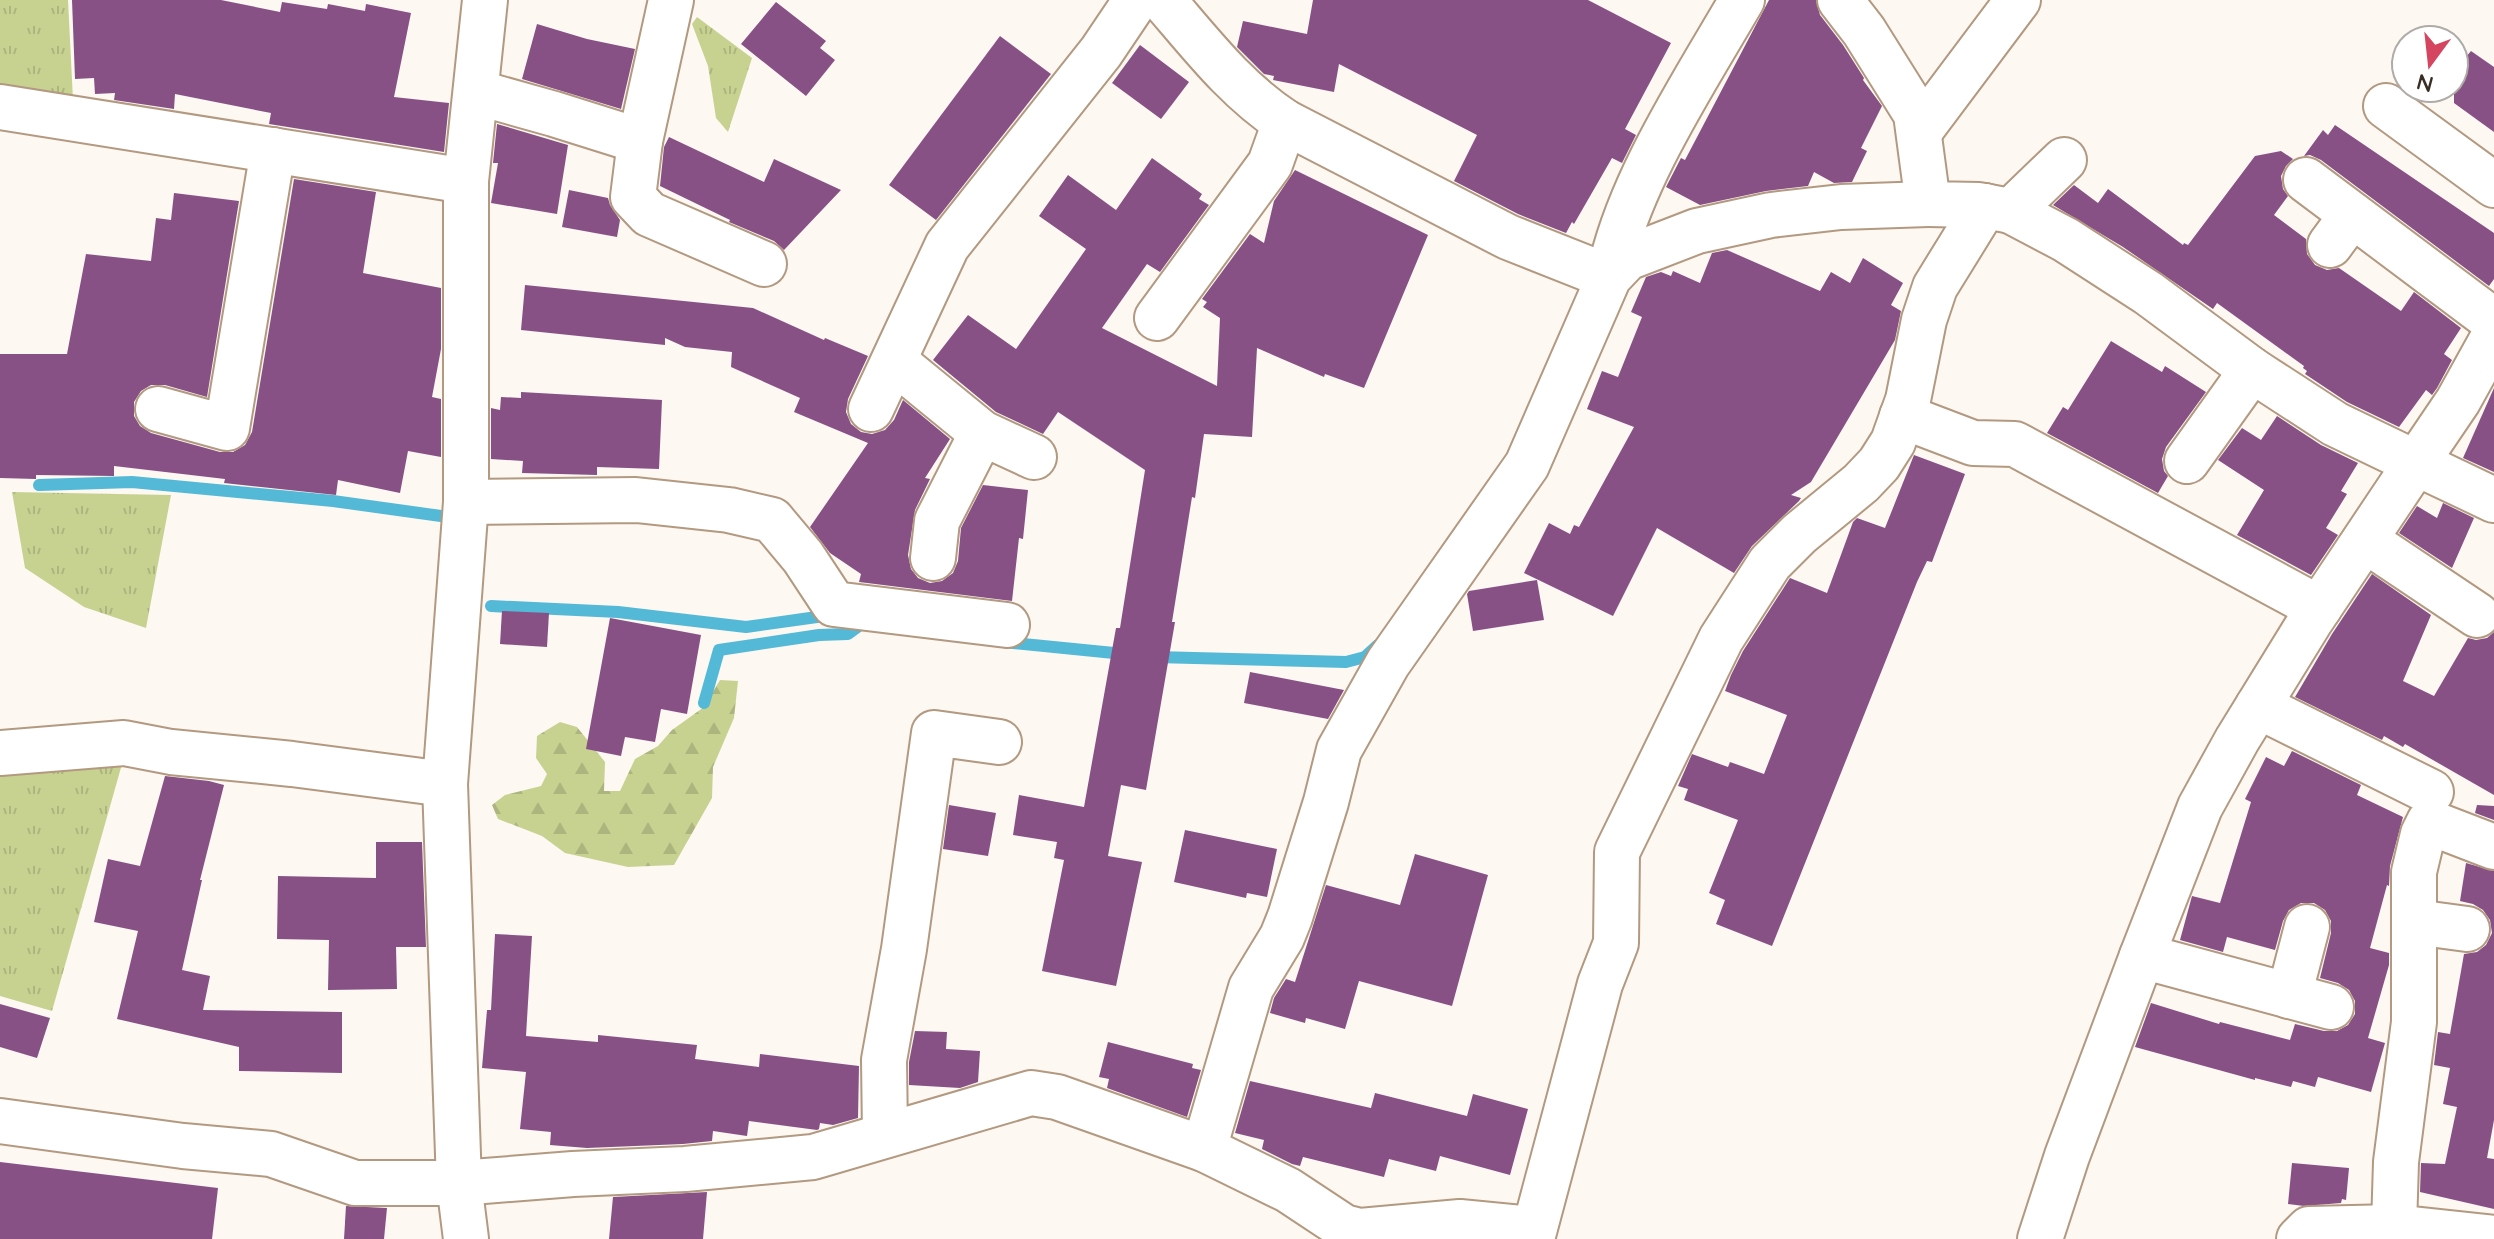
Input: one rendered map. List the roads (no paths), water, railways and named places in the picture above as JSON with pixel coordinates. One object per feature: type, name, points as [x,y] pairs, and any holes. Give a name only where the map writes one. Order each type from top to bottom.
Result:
[{"type":"street","points":[[466,1239],[459,1183],[445,784],[466,502],[466,181],[485,0]]},
{"type":"street","points":[[671,0],[640,141],[633,197],[649,214],[764,264]]},
{"type":"street","points":[[871,409],[947,246],[1101,52],[1136,0]]},
{"type":"street","points":[[1163,0],[1228,75],[1265,109],[1285,122],[1508,237],[1609,277]]},
{"type":"street","points":[[1204,1149],[1251,988],[1282,937],[1290,917],[1339,750],[1388,663],[1527,465],[1609,277],[1614,248],[1650,162],[1742,0]]},
{"type":"street","points":[[1840,0],[1864,31],[1916,114],[1928,204]]},
{"type":"street","points":[[1919,132],[2018,0]]},
{"type":"street","points":[[476,92],[640,141]]},
{"type":"street","points":[[2386,106],[2494,185]]},
{"type":"street","points":[[0,107],[466,181]]},
{"type":"street","points":[[1157,318],[1270,164],[1285,122]]},
{"type":"street","points":[[158,409],[242,431],[273,150]]},
{"type":"street","points":[[0,1121],[183,1146],[271,1154],[355,1183],[459,1183],[685,1169],[813,1157],[1031,1093],[1057,1097],[1204,1149],[1288,1190],[1344,1227],[1360,1231],[1460,1222],[1533,1234],[1600,984],[1616,943],[1617,852],[1721,639],[1770,563],[1799,534],[1861,483],[1879,464],[1893,442],[1908,400],[1924,320],[1935,287],[1998,208],[2064,160]]},
{"type":"street","points":[[2306,180],[2341,230],[2494,321]]},
{"type":"street","points":[[1609,277],[1627,258],[1697,231],[1771,215],[1841,207],[1928,204],[1998,208],[2066,240],[2148,293],[2252,370],[2335,424],[2494,500]]},
{"type":"street","points":[[2040,1239],[2067,1156],[2200,807],[2319,608],[2458,401],[2494,336]]},
{"type":"street","points":[[894,361],[982,433],[1034,457]]},
{"type":"street","points":[[2187,461],[2252,370]]},
{"type":"street","points":[[1902,416],[1973,443],[2015,444],[2319,608]]},
{"type":"street","points":[[933,558],[937,521],[982,433]]},
{"type":"street","points":[[466,502],[636,500],[729,510],[772,520],[803,557],[834,604],[1007,625]]},
{"type":"street","points":[[2365,540],[2477,615]]},
{"type":"street","points":[[2258,706],[2431,792]]},
{"type":"street","points":[[885,1134],[884,1060],[904,949],[934,733],[999,742]]},
{"type":"street","points":[[0,753],[124,743],[171,752],[445,784]]},
{"type":"street","points":[[2394,1227],[2396,1162],[2418,1137],[2414,872],[2423,834],[2429,822],[2494,847]]},
{"type":"street","points":[[2415,922],[2467,929]]},
{"type":"street","points":[[2289,996],[2307,927]]},
{"type":"street","points":[[2142,956],[2331,1007]]},
{"type":"street","points":[[2299,1239],[2309,1229],[2394,1227],[2494,1238]]},
{"type":"waterway","points":[[39,485],[132,482],[333,501],[441,516]]},
{"type":"waterway","points":[[491,606],[618,612],[746,627],[831,617]]},
{"type":"waterway","points":[[704,703],[719,650],[819,635],[848,634],[863,623]]},
{"type":"waterway","points":[[1003,642],[1124,654]]},
{"type":"waterway","points":[[1155,657],[1346,662],[1365,657],[1378,645]]}]
